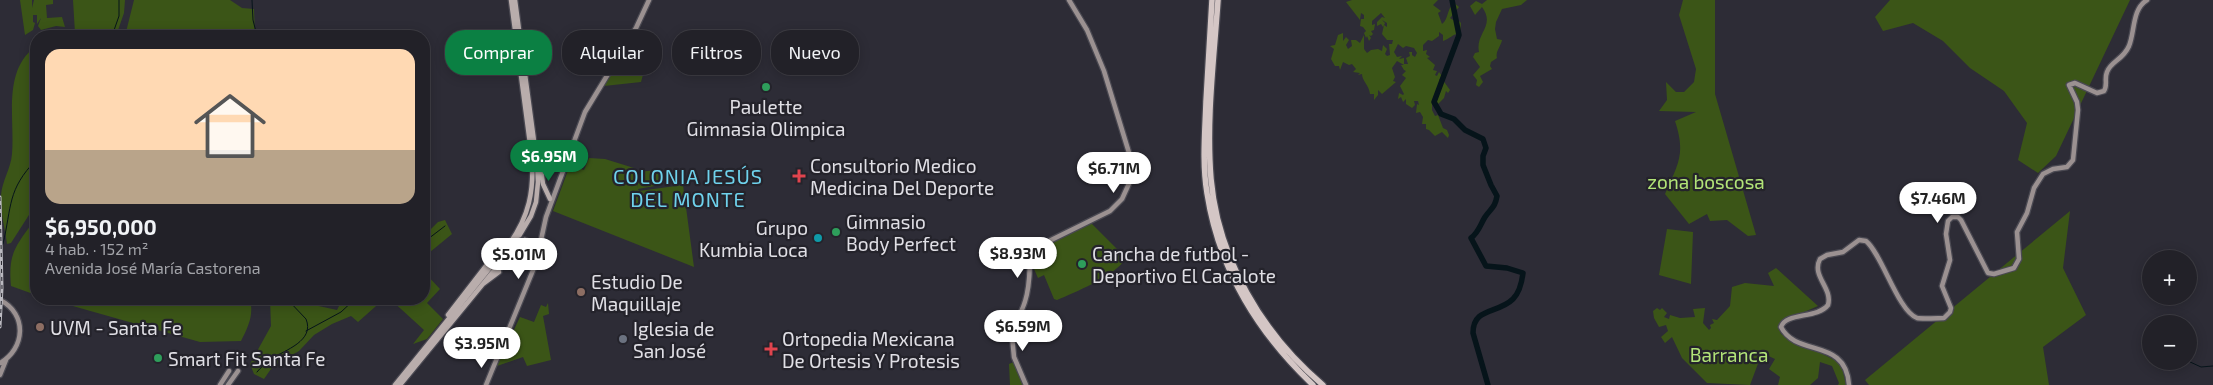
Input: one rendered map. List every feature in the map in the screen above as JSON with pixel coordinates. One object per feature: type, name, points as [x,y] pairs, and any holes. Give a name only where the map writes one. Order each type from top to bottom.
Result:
[{"type":"highway","points":[[1212,0],[1204,143],[1207,192],[1215,229],[1233,282],[1246,304],[1285,356],[1313,385]]},
{"type":"highway","points":[[1218,0],[1210,141],[1212,186],[1220,228],[1238,277],[1259,314],[1297,361],[1323,385]]},
{"type":"main road","points":[[395,385],[517,233],[531,200],[533,180],[532,159],[511,0]]},
{"type":"main road","points":[[400,385],[478,287],[510,251],[531,216],[536,202],[538,182],[515,0]]},
{"type":"main road","points":[[486,385],[536,263],[546,217],[588,105],[636,28],[649,0]]},
{"type":"main road","points":[[1026,385],[1014,358],[1012,336],[1007,327],[1014,322],[1024,305],[1030,255],[1043,244],[1110,211],[1122,199],[1132,177],[1130,156],[1104,71],[1087,30],[1069,0]]},
{"type":"main road","points":[[1849,385],[1848,371],[1838,358],[1803,344],[1784,332],[1780,327],[1786,320],[1820,312],[1828,305],[1829,295],[1818,271],[1820,259],[1828,255],[1841,253],[1859,240],[1866,241],[1874,249],[1890,283],[1908,309],[1914,316],[1921,318],[1944,318],[1950,312],[1951,308],[1942,286],[1950,260],[1946,234],[1948,221],[1952,217],[1958,217],[1961,220],[1988,273],[1994,274],[2014,268],[2019,259],[2018,229],[2027,213],[2034,188],[2043,174],[2053,169],[2067,167],[2073,160],[2078,110],[2077,102],[2069,85],[2075,83],[2097,93],[2104,91],[2107,86],[2107,71],[2112,64],[2122,58],[2134,31],[2138,10],[2141,4],[2147,0]]},
{"type":"main road","points":[[533,136],[543,184],[550,199]]},
{"type":"main road","points":[[444,326],[445,320],[499,250],[511,243],[525,240],[531,243],[530,247],[517,252],[485,283]]},
{"type":"main road","points":[[478,287],[518,254],[526,254],[534,259]]},
{"type":"main road","points":[[0,300],[14,312],[20,331],[17,346],[6,360],[0,375]]},
{"type":"main road","points":[[0,363],[6,360]]},
{"type":"main road","points":[[220,385],[229,371]]},
{"type":"main road","points":[[228,385],[238,371]]},
{"type":"green space","points":[[20,0],[32,0],[32,8],[34,0],[53,0],[53,4],[46,5],[47,18],[62,17],[65,27],[56,26],[41,30],[38,26],[41,18],[37,24],[37,15],[33,15],[33,22],[35,23],[33,30],[30,30],[25,35]]},
{"type":"green space","points":[[73,0],[125,0],[124,13],[118,30],[75,30]]},
{"type":"green space","points":[[134,0],[230,0],[242,8],[254,9],[255,30],[126,30]]},
{"type":"green space","points":[[1352,0],[1438,0],[1433,5],[1441,11],[1438,13],[1442,24],[1454,3],[1459,7],[1450,18],[1453,20],[1456,18],[1461,23],[1460,33],[1443,41],[1443,35],[1439,32],[1439,36],[1432,41],[1428,40],[1423,45],[1423,51],[1427,50],[1426,54],[1430,57],[1427,58],[1435,65],[1433,70],[1437,71],[1435,75],[1437,76],[1439,72],[1442,76],[1439,80],[1442,79],[1450,90],[1448,93],[1446,91],[1444,98],[1437,105],[1432,104],[1432,110],[1435,116],[1438,115],[1443,128],[1447,130],[1448,138],[1442,132],[1435,136],[1426,129],[1426,124],[1422,124],[1423,117],[1420,112],[1416,113],[1417,104],[1419,105],[1418,101],[1414,101],[1415,105],[1412,108],[1406,104],[1406,99],[1403,102],[1401,97],[1398,99],[1399,93],[1404,94],[1400,86],[1406,78],[1402,75],[1406,71],[1401,65],[1404,65],[1397,61],[1392,68],[1395,77],[1393,81],[1396,82],[1382,94],[1378,90],[1378,95],[1374,100],[1374,94],[1370,94],[1362,74],[1358,75],[1360,73],[1353,72],[1356,69],[1352,64],[1349,65],[1343,62],[1340,70],[1339,66],[1335,66],[1331,59],[1334,49],[1330,46],[1335,45],[1338,35],[1343,33],[1343,41],[1346,37],[1349,40],[1346,45],[1348,49],[1352,46],[1351,40],[1356,40],[1360,43],[1364,35],[1364,49],[1367,53],[1378,49],[1382,51],[1383,45],[1387,49],[1385,54],[1387,56],[1390,55],[1389,44],[1392,44],[1393,40],[1387,40],[1382,34],[1384,25],[1383,27],[1381,24],[1377,26],[1377,22],[1382,17],[1385,18],[1381,13],[1372,21],[1372,25],[1375,24],[1374,30],[1371,31],[1373,34],[1369,35],[1371,38],[1369,41],[1364,33],[1366,31],[1360,26],[1364,15],[1361,13],[1360,20],[1346,2]],"holes":[[[1398,44],[1403,48],[1406,46],[1414,48],[1417,53],[1415,57],[1412,55],[1412,52],[1409,52],[1410,56],[1406,58],[1408,64],[1404,64],[1404,58],[1399,59],[1402,56],[1397,57],[1394,52]]]},
{"type":"green space","points":[[1487,0],[1527,0],[1521,5],[1502,9],[1495,29],[1497,39],[1502,40],[1497,58],[1491,62],[1490,66],[1492,69],[1480,76],[1483,82],[1479,87],[1476,85],[1477,80],[1473,75],[1480,67],[1473,57],[1475,53],[1479,52],[1480,40],[1487,19],[1482,7],[1475,15],[1470,6],[1476,1],[1482,4]]},
{"type":"green space","name":"zona boscosa","points":[[1683,0],[1715,0],[1715,94],[1756,235],[1748,236],[1727,220],[1710,221],[1707,214],[1689,224],[1665,194],[1679,159],[1680,142],[1675,121],[1696,112],[1659,111],[1667,100],[1666,82],[1676,92],[1684,92],[1694,82],[1696,69],[1679,15]]},
{"type":"green space","points":[[1890,0],[2130,0],[2056,156],[2038,173],[2018,160],[2027,123],[2004,91],[1970,68],[1943,41],[1913,23],[1883,31],[1875,17]]},
{"type":"green space","points":[[30,51],[30,213],[11,243],[7,244],[1,195],[12,154],[12,96],[14,82],[18,68]]},
{"type":"green space","points":[[610,75],[643,75],[641,82],[604,86]]},
{"type":"green space","points":[[589,158],[605,159],[634,168],[638,188],[637,172],[658,170],[660,185],[638,189],[639,191],[683,185],[694,267],[553,211],[570,165],[584,170]]},
{"type":"green space","points":[[2070,211],[2063,268],[2086,315],[2043,347],[2049,385],[1869,385],[1865,380]]},
{"type":"green space","points":[[445,220],[452,234],[430,252],[430,230],[438,222]]},
{"type":"green space","points":[[1091,223],[1117,249],[1123,262],[1111,273],[1093,284],[1057,300],[1054,299],[1044,275],[1038,278],[1034,269],[1039,266],[1037,257],[1043,254],[1045,247]]},
{"type":"green space","points":[[30,226],[30,293],[11,286],[12,258]]},
{"type":"green space","points":[[1667,229],[1693,232],[1691,284],[1659,275]]},
{"type":"green space","name":"Barranca","points":[[1776,268],[1818,306],[1781,322],[1779,329],[1781,334],[1841,363],[1846,385],[1838,385],[1839,383],[1832,366],[1820,362],[1818,378],[1810,385],[1778,385],[1780,377],[1769,369],[1775,359],[1762,353],[1750,385],[1707,383],[1682,358],[1672,337],[1665,343],[1661,337],[1668,331],[1666,325],[1659,327],[1654,318],[1653,311],[1657,308],[1660,310],[1662,308],[1667,313],[1664,317],[1669,319],[1670,315],[1680,318],[1695,317],[1693,309],[1705,308],[1703,323],[1709,330],[1711,328],[1710,325],[1714,323],[1712,319],[1717,320],[1730,306],[1732,287],[1745,283],[1774,286],[1768,273]]},
{"type":"green space","points":[[430,278],[440,289],[430,300]]},
{"type":"green space","points":[[548,303],[549,314],[543,316],[551,360],[527,366],[523,357],[497,366],[520,317],[534,322],[541,305],[546,307]]},
{"type":"green space","points":[[69,305],[251,305],[251,316],[241,341],[200,342]]},
{"type":"green space","points":[[270,305],[314,305],[337,310],[340,305],[377,305],[358,322],[351,316],[332,324],[314,335],[299,351],[273,366],[264,379],[254,374],[250,364],[271,326]]},
{"type":"green space","points":[[397,305],[429,305],[443,319],[427,339],[413,344],[424,330]]},
{"type":"green space","points":[[1014,362],[1024,385],[1010,385],[1009,364]]},
{"type":"waterway","points":[[114,30],[119,16],[119,0]]},
{"type":"waterway","points":[[252,0],[256,30]]},
{"type":"waterway","points":[[1452,0],[1459,35],[1434,102],[1441,114],[1454,119],[1465,130],[1483,139],[1486,148],[1483,156],[1483,165],[1497,196],[1494,206],[1485,217],[1478,231],[1471,238],[1486,266],[1507,268],[1523,273],[1519,290],[1513,299],[1507,304],[1482,315],[1474,325],[1473,333],[1488,385]]},
{"type":"waterway","points":[[3,244],[15,190],[30,167]]},
{"type":"waterway","points":[[430,237],[445,226]]},
{"type":"waterway","points":[[257,372],[271,359],[303,339],[308,327],[306,319],[293,305]]},
{"type":"waterway","points":[[306,331],[341,312],[349,305]]},
{"type":"waterway","points":[[2197,365],[2201,367],[2213,366]]},
{"type":"railway","points":[[0,197],[2,288],[0,327]]},
{"type":"place","name":"Paulette Gimnasia Olimpica","points":[[766,87]]},
{"type":"place","name":"Consultorio Medico Medicina Del Deporte","points":[[799,176]]},
{"type":"place","name":"Gimnasio Body Perfect","points":[[836,232]]},
{"type":"place","name":"Grupo Kumbia Loca","points":[[818,238]]},
{"type":"place","name":"Cancha de futbol - Deportivo El Cacalote","points":[[1082,264]]},
{"type":"place","name":"Estudio De Maquillaje","points":[[581,292]]},
{"type":"place","name":"UVM - Santa Fe","points":[[40,327]]},
{"type":"place","name":"Iglesia de San José","points":[[623,339]]},
{"type":"place","name":"Ortopedia Mexicana De Ortesis Y Protesis","points":[[771,349]]},
{"type":"place","name":"Smart Fit Santa Fe","points":[[158,358]]},
{"type":"district","name":"COLONIA JESÚS DEL MONTE","points":[[688,188]]}]
